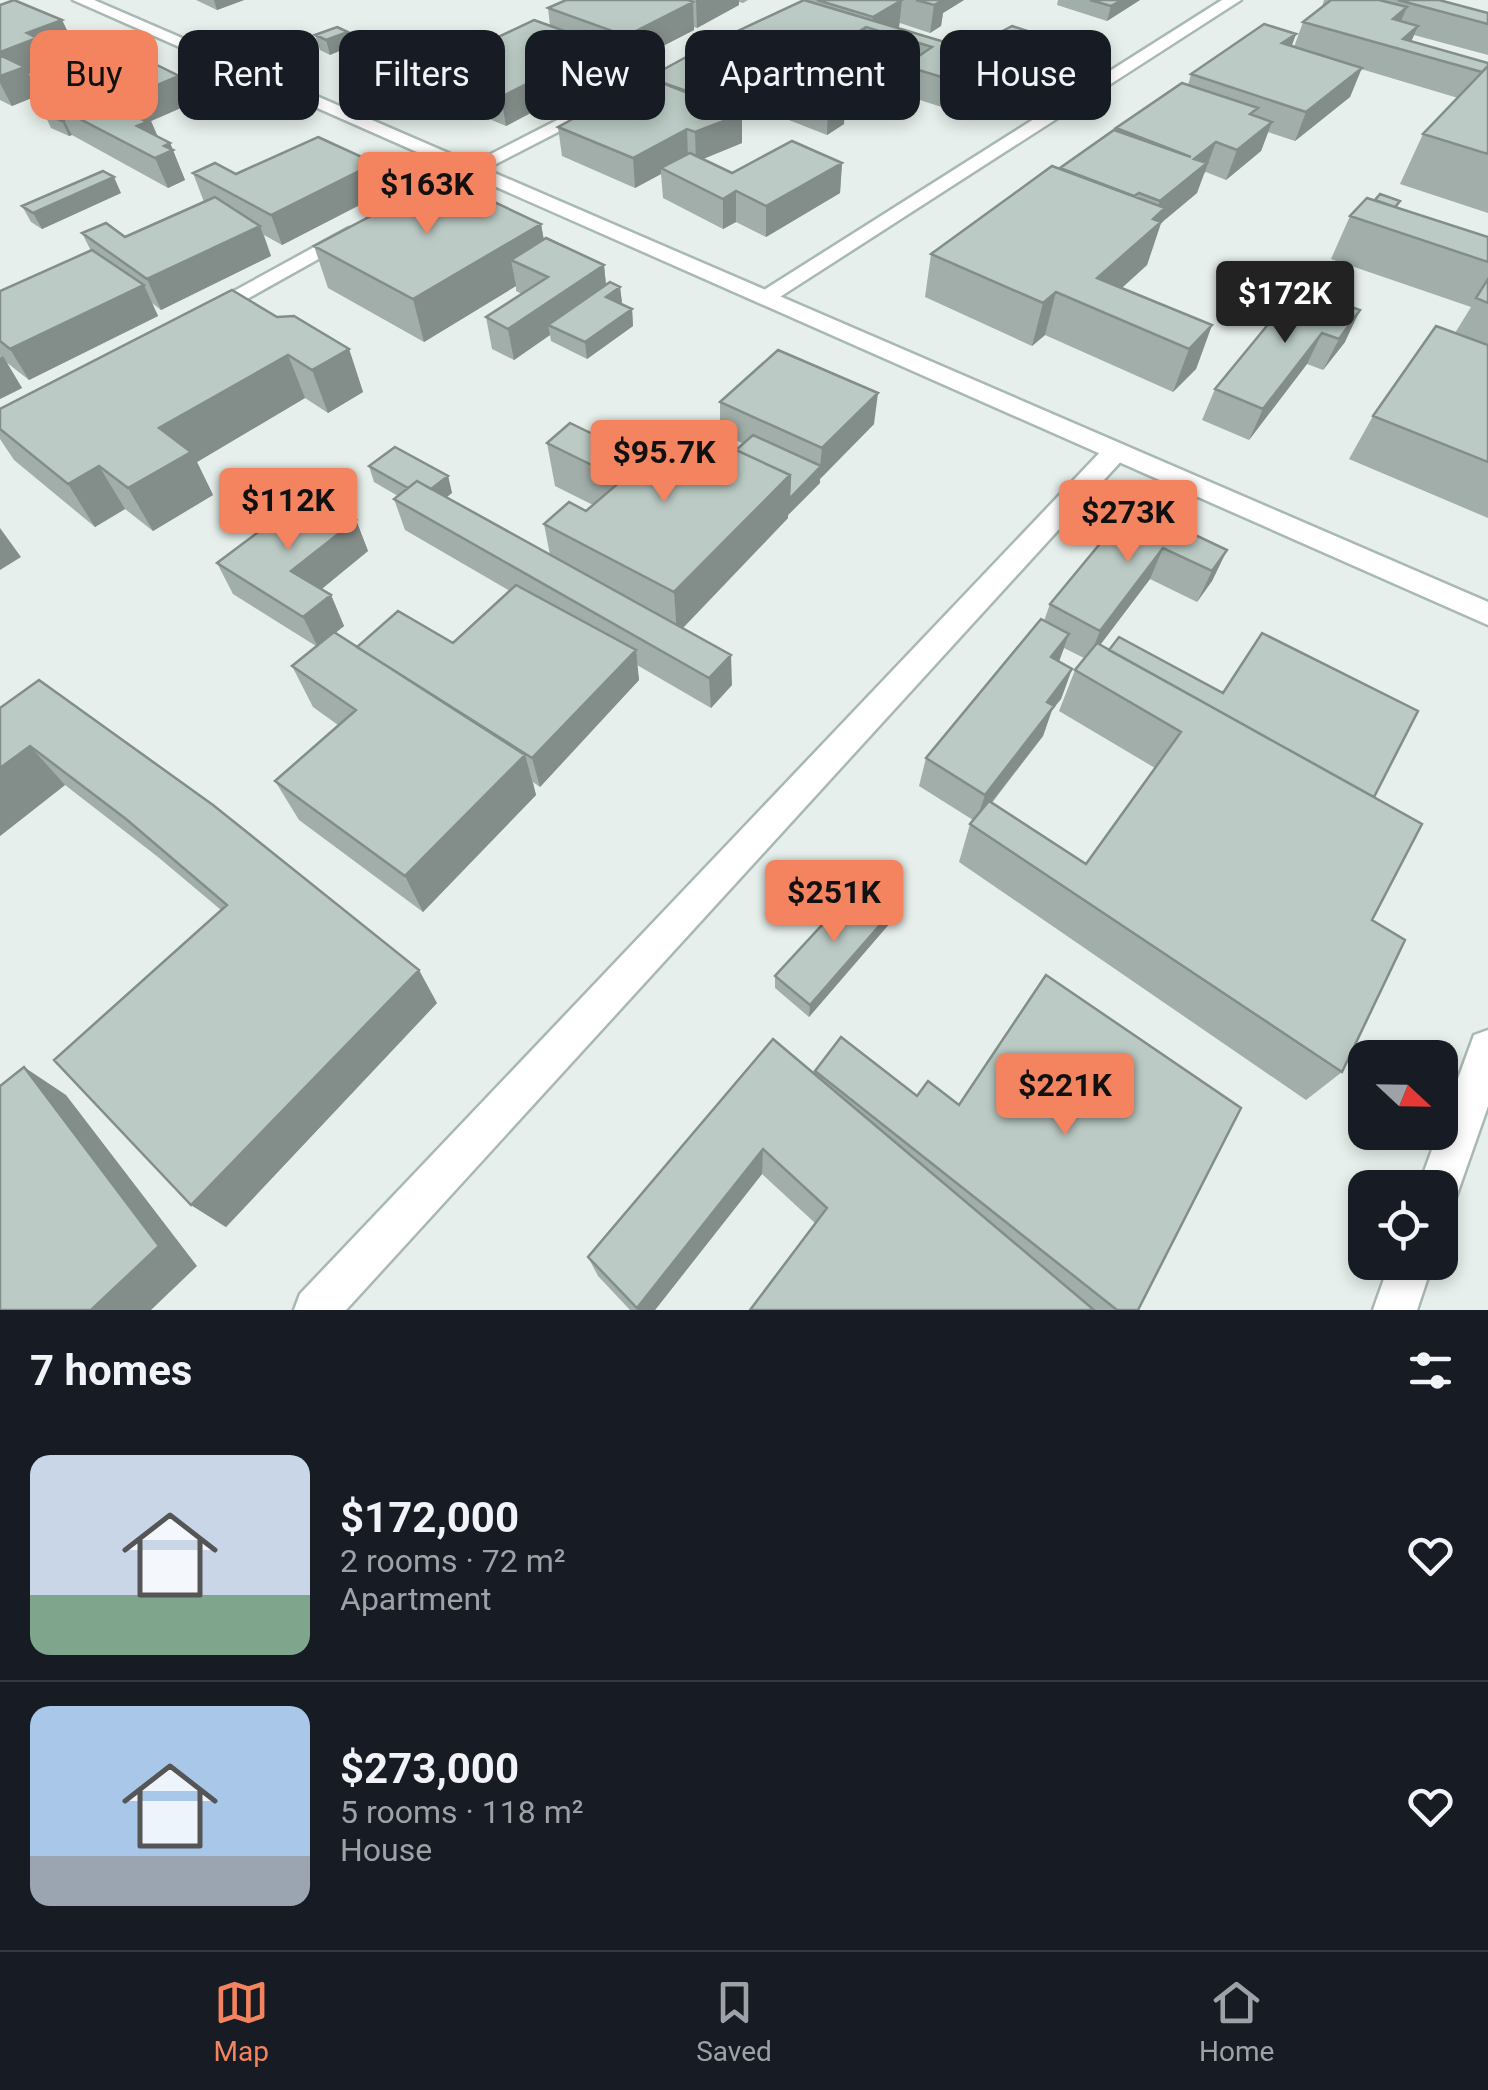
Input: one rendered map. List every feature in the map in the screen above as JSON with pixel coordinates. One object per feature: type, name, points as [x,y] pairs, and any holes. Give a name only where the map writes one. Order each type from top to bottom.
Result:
[{"type":"street","points":[[81,0],[1488,614]]},
{"type":"street","points":[[764,297],[1232,0]]},
{"type":"street","points":[[398,208],[681,62]]},
{"type":"street","points":[[190,321],[363,226]]},
{"type":"street","points":[[316,1310],[1115,452]]},
{"type":"street","points":[[1445,1170],[1488,1049]]},
{"type":"street","points":[[1395,1310],[1406,1280]]},
{"type":"building","points":[[14,0],[62,20],[30,30],[30,41],[0,52],[0,5]]},
{"type":"building","points":[[566,0],[693,2],[638,30],[609,30],[548,8]]},
{"type":"building","points":[[804,0],[904,30],[866,27],[740,30]]},
{"type":"building","points":[[817,0],[902,0],[873,17]]},
{"type":"building","points":[[916,0],[943,0],[934,5]]},
{"type":"building","points":[[1090,0],[1122,0],[1111,6]]},
{"type":"building","points":[[1331,0],[1379,0],[1407,7],[1393,19],[1418,26],[1403,39],[1488,66],[1482,72],[1303,22]]},
{"type":"building","points":[[1398,0],[1439,0],[1488,13],[1488,24]]},
{"type":"building","points":[[534,20],[562,30],[525,30],[525,85],[505,95],[505,34]]},
{"type":"building","points":[[1264,24],[1296,34],[1282,43],[1362,68],[1306,112],[1191,74]]},
{"type":"building","points":[[337,27],[344,30],[326,40],[319,34]]},
{"type":"building","points":[[920,35],[940,41],[940,77],[920,70],[920,55],[932,47],[920,43]]},
{"type":"building","points":[[0,55],[25,67],[0,76]]},
{"type":"building","points":[[685,58],[685,90],[665,84],[665,69]]},
{"type":"building","points":[[158,66],[178,76],[158,85]]},
{"type":"building","points":[[1488,66],[1488,154],[1423,134]]},
{"type":"building","points":[[1182,83],[1258,108],[1250,114],[1272,122],[1237,150],[1216,142],[1194,159],[1207,163],[1160,201],[1139,193],[1134,196],[1060,168],[1114,130],[1191,157],[1116,128]]},
{"type":"building","points":[[665,84],[685,92],[685,120],[726,120],[695,132],[687,129],[633,158],[558,127],[571,120],[665,120]]},
{"type":"building","points":[[82,120],[147,122],[137,126],[170,143],[164,146],[173,150],[155,158]]},
{"type":"building","points":[[318,137],[375,163],[271,215],[193,173],[215,163],[236,174]]},
{"type":"building","points":[[792,141],[842,163],[766,206],[736,191],[723,199],[661,168],[690,153],[732,173]]},
{"type":"building","points":[[1052,166],[1165,208],[1153,219],[1161,222],[1097,278],[1212,325],[1189,349],[1056,292],[1043,303],[931,254]]},
{"type":"building","points":[[103,171],[114,177],[33,213],[22,206]]},
{"type":"building","points":[[443,178],[541,224],[413,299],[314,246]]},
{"type":"building","points":[[1380,194],[1400,201],[1395,207],[1375,200]]},
{"type":"building","points":[[215,197],[260,226],[147,279],[82,233],[106,223],[125,237]]},
{"type":"building","points":[[1367,198],[1488,237],[1488,262],[1350,216]]},
{"type":"building","points":[[546,238],[604,265],[508,329],[486,317],[548,277],[511,260]]},
{"type":"building","points":[[92,250],[144,285],[10,349],[0,341],[0,291]]},
{"type":"building","points":[[1488,279],[1488,303],[1476,298]]},
{"type":"building","points":[[610,282],[620,287],[606,297],[632,309],[585,342],[548,325]]},
{"type":"building","points":[[1298,288],[1360,310],[1339,339],[1322,333],[1263,409],[1215,389]]},
{"type":"building","points":[[232,290],[277,317],[294,316],[349,349],[312,370],[288,355],[159,428],[191,452],[128,488],[99,466],[68,484],[0,429],[0,409]]},
{"type":"building","points":[[1436,326],[1488,345],[1488,462],[1373,416]]},
{"type":"building","points":[[778,350],[878,393],[822,448],[720,402]]},
{"type":"building","points":[[570,423],[671,472],[708,437],[790,475],[674,592],[544,524],[569,502],[586,511],[622,480],[547,443]]},
{"type":"building","points":[[753,435],[821,466],[789,499],[790,475],[736,450]]},
{"type":"building","points":[[395,447],[448,476],[431,489],[417,481],[408,488],[369,466]]},
{"type":"building","points":[[417,481],[731,655],[709,678],[394,499]]},
{"type":"building","points":[[309,494],[356,520],[291,571],[331,595],[303,617],[217,563]]},
{"type":"building","points":[[1132,505],[1227,550],[1212,571],[1163,548],[1100,631],[1050,604]]},
{"type":"building","points":[[516,585],[636,650],[532,758],[357,647],[398,611],[453,643]]},
{"type":"building","points":[[1041,619],[1069,634],[1051,657],[1072,669],[1047,702],[1054,706],[985,795],[926,758]]},
{"type":"building","points":[[334,632],[525,755],[405,876],[275,781],[356,710],[292,666]]},
{"type":"building","points":[[1262,633],[1418,711],[1374,797],[1109,650],[1119,637],[1223,693]]},
{"type":"building","points":[[1097,643],[1422,824],[1372,920],[1405,940],[1357,1040],[1348,1040],[1348,1059],[1342,1072],[970,824],[989,801],[1086,864],[1181,732],[1075,670]]},
{"type":"building","points":[[39,680],[213,805],[419,970],[191,1205],[54,1060],[227,905],[126,819],[30,746],[0,768],[0,708]]},
{"type":"building","points":[[858,886],[893,910],[810,1005],[775,976]]},
{"type":"building","points":[[1046,975],[1241,1108],[1138,1310],[1117,1310],[815,1071],[841,1037],[917,1096],[928,1081],[959,1105]]},
{"type":"building","points":[[773,1039],[1094,1310],[750,1310],[827,1208],[763,1149],[637,1308],[588,1257]]},
{"type":"building","points":[[24,1067],[159,1246],[91,1310],[0,1310],[0,1086]]}]
